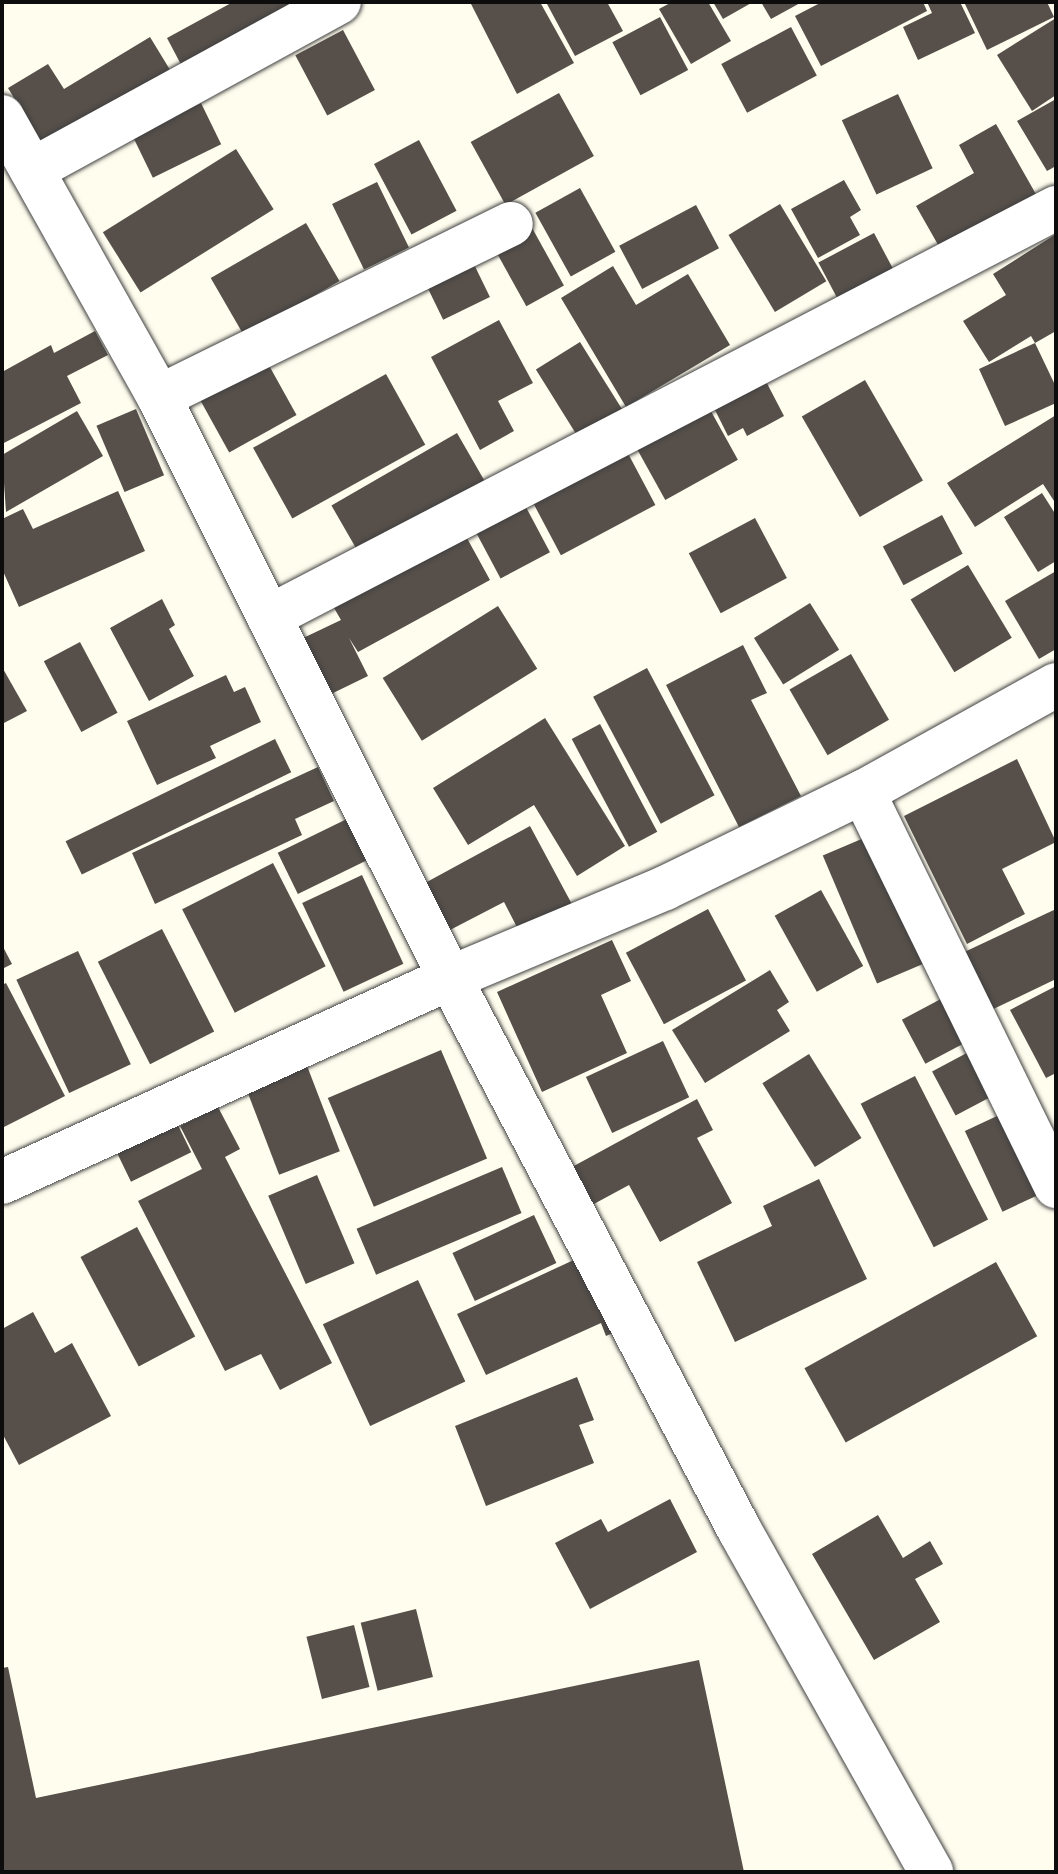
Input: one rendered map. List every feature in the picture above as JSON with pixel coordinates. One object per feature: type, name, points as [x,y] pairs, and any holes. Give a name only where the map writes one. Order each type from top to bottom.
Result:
[{"type":"street","points":[[32,170],[339,2]]},
{"type":"street","points":[[2,117],[159,397],[450,978],[740,1531],[931,1872]]},
{"type":"street","points":[[269,617],[1056,208]]},
{"type":"street","points":[[159,397],[511,224]]},
{"type":"street","points":[[2,1182],[450,978],[665,888],[863,792],[1054,691]]},
{"type":"street","points":[[863,792],[1056,1186]]},
{"type":"building","points":[[233,2],[321,2],[186,74],[167,38]]},
{"type":"building","points":[[470,2],[540,2],[574,63],[517,94]]},
{"type":"building","points":[[607,2],[623,31],[575,56],[547,4]]},
{"type":"building","points":[[672,2],[708,2],[731,41],[691,64],[659,9]]},
{"type":"building","points":[[713,2],[753,2],[723,19]]},
{"type":"building","points":[[761,2],[802,2],[771,19]]},
{"type":"building","points":[[822,2],[923,2],[927,11],[821,66],[795,16]]},
{"type":"building","points":[[927,2],[960,2],[975,33],[918,60],[903,27],[932,13]]},
{"type":"building","points":[[964,2],[1047,2],[1054,17],[987,50]]},
{"type":"building","points":[[660,17],[688,70],[640,95],[612,42]]},
{"type":"building","points":[[1056,18],[1056,95],[1032,111],[997,55]]},
{"type":"building","points":[[791,27],[817,76],[747,113],[721,64]]},
{"type":"building","points":[[343,30],[375,90],[327,115],[295,55]]},
{"type":"building","points":[[150,37],[175,78],[46,151],[8,88],[48,64],[64,89]]},
{"type":"building","points":[[559,93],[594,156],[506,205],[471,142]]},
{"type":"building","points":[[898,94],[933,168],[876,195],[842,120]]},
{"type":"building","points":[[1056,99],[1056,166],[1047,171],[1017,121]]},
{"type":"building","points":[[201,103],[221,144],[153,178],[133,136]]},
{"type":"building","points":[[996,124],[1041,203],[945,257],[916,206],[974,173],[959,145]]},
{"type":"building","points":[[419,140],[457,211],[412,235],[374,164]]},
{"type":"building","points":[[236,149],[274,209],[140,292],[103,232]]},
{"type":"building","points":[[844,180],[861,210],[850,217],[860,235],[818,258],[791,209]]},
{"type":"building","points":[[377,182],[409,248],[364,270],[332,204]]},
{"type":"building","points":[[580,188],[615,252],[571,277],[535,213]]},
{"type":"building","points":[[780,204],[826,281],[775,312],[729,235]]},
{"type":"building","points":[[696,205],[719,248],[642,289],[619,246]]},
{"type":"building","points":[[306,223],[340,281],[244,336],[211,278]]},
{"type":"building","points":[[531,226],[564,285],[526,306],[493,247]]},
{"type":"building","points":[[874,233],[900,282],[844,311],[818,263]]},
{"type":"building","points":[[1056,234],[1056,331],[1035,343],[1031,336],[989,362],[963,321],[1006,295],[993,274]]},
{"type":"building","points":[[468,252],[490,297],[443,320],[421,275]]},
{"type":"building","points":[[613,266],[636,305],[688,274],[730,345],[626,407],[561,298]]},
{"type":"building","points":[[499,320],[533,383],[498,401],[514,431],[480,450],[431,357]]},
{"type":"building","points":[[95,331],[108,355],[67,376],[81,403],[2,444],[2,372],[51,345],[54,353]]},
{"type":"building","points":[[580,342],[622,410],[578,437],[536,370]]},
{"type":"building","points":[[1035,343],[1056,387],[1056,403],[1005,426],[979,369]]},
{"type":"building","points":[[266,360],[297,415],[229,452],[199,397]]},
{"type":"building","points":[[760,370],[784,416],[747,436],[743,428],[728,436],[708,396]]},
{"type":"building","points":[[386,374],[425,445],[292,519],[253,448]]},
{"type":"building","points":[[865,380],[923,480],[860,517],[802,417]]},
{"type":"building","points":[[702,395],[738,460],[665,500],[629,435]]},
{"type":"building","points":[[136,409],[164,475],[125,492],[96,426]]},
{"type":"building","points":[[77,411],[103,456],[6,512],[2,455]]},
{"type":"building","points":[[1056,415],[1056,504],[1043,484],[975,527],[947,483]]},
{"type":"building","points":[[457,433],[490,490],[364,563],[331,506]]},
{"type":"building","points":[[623,444],[655,505],[561,555],[529,494]]},
{"type":"building","points":[[118,491],[145,551],[19,607],[2,569],[2,519],[23,509],[33,529]]},
{"type":"building","points":[[1042,493],[1056,515],[1056,561],[1038,572],[1004,517]]},
{"type":"building","points":[[519,494],[550,552],[501,579],[470,520]]},
{"type":"building","points":[[942,515],[963,554],[903,585],[883,546]]},
{"type":"building","points":[[755,518],[787,578],[721,613],[689,553]]},
{"type":"building","points":[[462,529],[490,580],[358,652],[349,638],[368,676],[327,696],[299,640],[341,620],[330,601]]},
{"type":"building","points":[[968,565],[1012,638],[954,672],[911,600]]},
{"type":"building","points":[[1056,571],[1056,649],[1039,659],[1005,601]]},
{"type":"building","points":[[162,599],[175,625],[169,629],[194,676],[149,701],[110,628]]},
{"type":"building","points":[[810,603],[839,650],[783,685],[754,638]]},
{"type":"building","points":[[498,606],[537,669],[422,741],[383,678]]},
{"type":"building","points":[[80,642],[118,713],[81,732],[44,661]]},
{"type":"building","points":[[743,645],[767,693],[751,700],[801,796],[739,827],[666,685]]},
{"type":"building","points":[[851,654],[889,720],[828,755],[790,690]]},
{"type":"building","points":[[2,667],[27,711],[2,724]]},
{"type":"building","points":[[647,668],[715,795],[661,824],[593,697]]},
{"type":"building","points":[[226,675],[234,692],[245,687],[261,722],[210,746],[216,758],[157,785],[127,721]]},
{"type":"building","points":[[545,718],[625,846],[577,876],[534,805],[468,845],[433,788]]},
{"type":"building","points":[[600,724],[657,832],[629,847],[572,739]]},
{"type":"building","points":[[275,739],[291,772],[82,874],[66,841]]},
{"type":"building","points":[[1017,759],[1056,842],[1002,869],[1025,914],[967,944],[904,816]]},
{"type":"building","points":[[318,767],[334,801],[295,819],[302,835],[155,904],[132,853]]},
{"type":"building","points":[[355,815],[375,856],[298,894],[278,853]]},
{"type":"building","points":[[530,826],[574,908],[522,937],[504,902],[450,930],[425,883]]},
{"type":"building","points":[[878,832],[932,960],[877,983],[823,855]]},
{"type":"building","points":[[273,863],[326,966],[235,1013],[182,909]]},
{"type":"building","points":[[362,875],[403,964],[344,992],[302,903]]},
{"type":"building","points":[[821,890],[863,966],[817,992],[775,916]]},
{"type":"building","points":[[708,909],[746,981],[664,1024],[626,953]]},
{"type":"building","points":[[1056,909],[1056,979],[985,1013],[958,955]]},
{"type":"building","points":[[162,929],[214,1031],[150,1064],[98,962]]},
{"type":"building","points":[[612,940],[631,981],[601,995],[627,1053],[542,1092],[497,992]]},
{"type":"building","points":[[2,945],[12,964],[2,969]]},
{"type":"building","points":[[78,951],[131,1064],[69,1093],[16,980]]},
{"type":"building","points":[[770,970],[789,1002],[777,1010],[790,1031],[705,1083],[672,1030]]},
{"type":"building","points":[[6,983],[65,1096],[2,1128],[2,985]]},
{"type":"building","points":[[1056,986],[1056,1073],[1046,1078],[1010,1010]]},
{"type":"building","points":[[954,992],[977,1036],[925,1064],[902,1020]]},
{"type":"building","points":[[663,1041],[689,1097],[612,1133],[586,1077]]},
{"type":"building","points":[[978,1047],[1001,1091],[956,1116],[932,1071]]},
{"type":"building","points":[[441,1050],[487,1159],[374,1207],[328,1098]]},
{"type":"building","points":[[809,1054],[861,1138],[815,1167],[762,1083]]},
{"type":"building","points":[[304,1058],[340,1151],[279,1175],[243,1081]]},
{"type":"building","points":[[915,1076],[988,1219],[934,1247],[861,1104]]},
{"type":"building","points":[[697,1099],[713,1130],[697,1138],[732,1203],[660,1242],[629,1185],[592,1205],[572,1167]]},
{"type":"building","points":[[218,1107],[240,1149],[225,1157],[332,1363],[280,1390],[261,1354],[225,1371],[138,1201],[202,1169],[180,1126]]},
{"type":"building","points":[[1012,1109],[1050,1190],[1002,1212],[965,1131]]},
{"type":"building","points":[[175,1119],[191,1152],[131,1182],[115,1148]]},
{"type":"building","points":[[502,1167],[522,1213],[376,1275],[357,1229]]},
{"type":"building","points":[[317,1175],[355,1263],[306,1284],[268,1196]]},
{"type":"building","points":[[819,1179],[867,1279],[735,1342],[697,1262],[772,1226],[763,1206]]},
{"type":"building","points":[[534,1215],[556,1263],[475,1301],[452,1253]]},
{"type":"building","points":[[137,1227],[195,1336],[139,1367],[80,1257]]},
{"type":"building","points":[[591,1252],[626,1327],[606,1336],[601,1323],[486,1375],[457,1314]]},
{"type":"building","points":[[996,1262],[1037,1336],[846,1443],[804,1368]]},
{"type":"building","points":[[418,1280],[465,1382],[370,1426],[323,1324]]},
{"type":"building","points":[[33,1312],[55,1353],[72,1343],[111,1416],[19,1465],[2,1433],[2,1329]]},
{"type":"building","points":[[577,1377],[594,1420],[579,1425],[594,1463],[486,1506],[455,1426]]},
{"type":"building","points":[[670,1499],[697,1552],[590,1609],[555,1543],[601,1519],[608,1532]]},
{"type":"building","points":[[878,1515],[903,1558],[930,1541],[943,1564],[915,1579],[940,1622],[874,1660],[812,1554]]},
{"type":"building","points":[[416,1609],[433,1677],[378,1691],[361,1623]]},
{"type":"building","points":[[354,1625],[369,1687],[322,1699],[306,1637]]},
{"type":"building","points":[[699,1660],[744,1872],[2,1872],[2,1668],[8,1667],[36,1798]]}]
